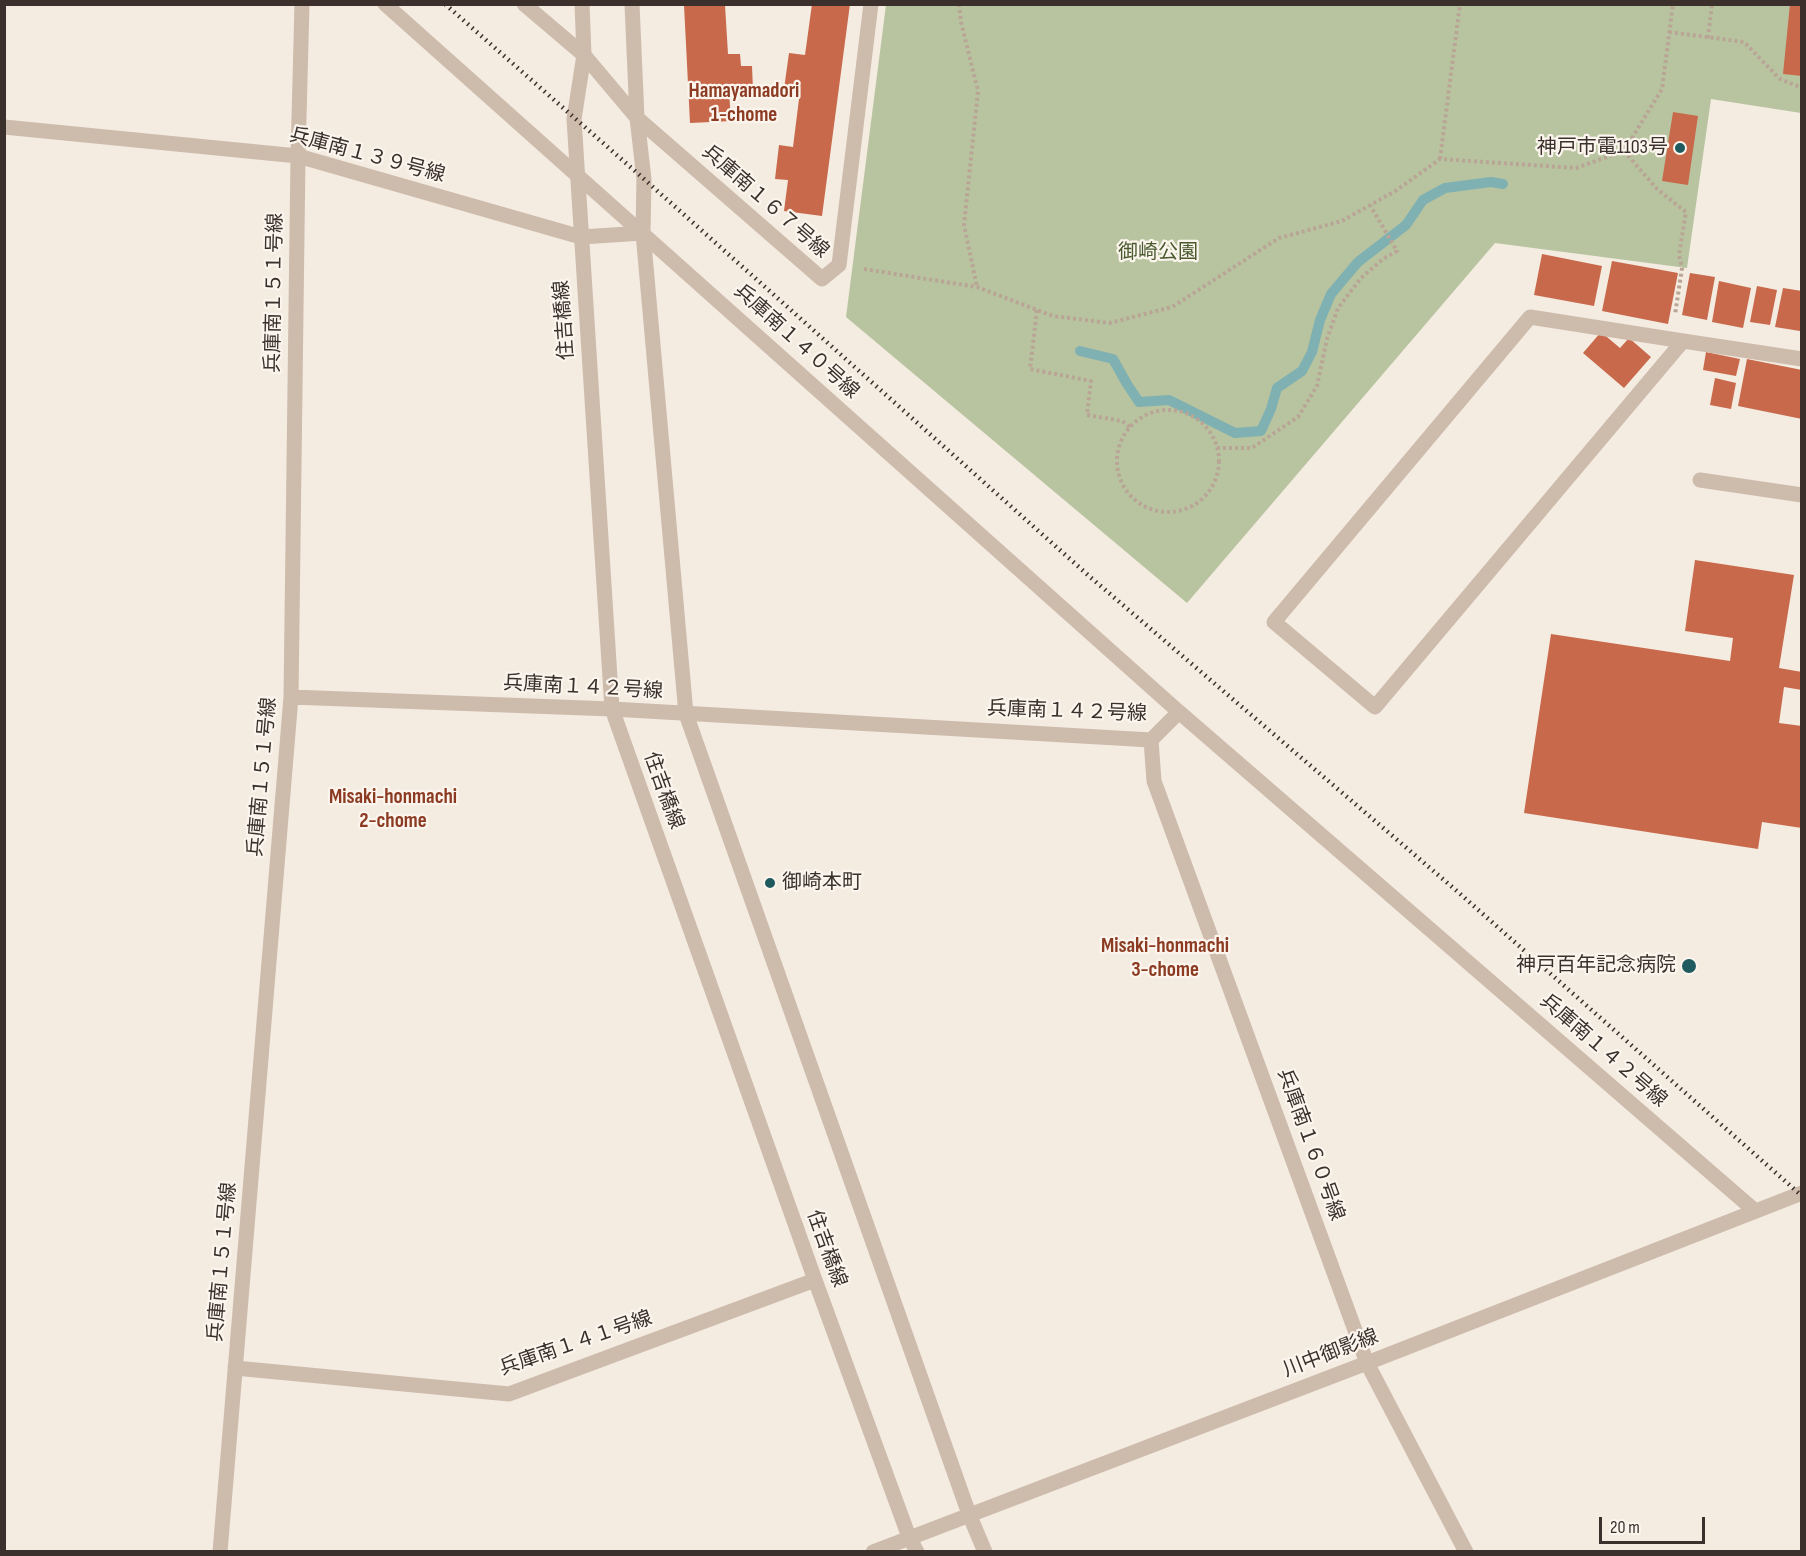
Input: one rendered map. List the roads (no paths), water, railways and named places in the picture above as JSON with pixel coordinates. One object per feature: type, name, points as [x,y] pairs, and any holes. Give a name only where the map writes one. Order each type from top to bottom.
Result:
[{"type":"street","name":"兵庫南１５１号線","points":[[220,1551],[291,697],[302,4]]},
{"type":"street","name":"兵庫南１４０号線","points":[[385,4],[577,178],[643,233],[1179,712]]},
{"type":"street","name":"兵庫南１６７号線","points":[[524,4],[584,55],[637,118],[822,279],[839,265],[871,4]]},
{"type":"street","name":"住吉橋線","points":[[582,4],[584,55],[574,119],[612,709],[815,1280],[913,1547]]},
{"type":"street","points":[[632,4],[637,118],[644,179],[643,233],[686,714],[969,1514],[985,1551]]},
{"type":"street","name":"兵庫南１３９号線","points":[[4,127],[298,156],[581,237],[643,233]]},
{"type":"street","points":[[1677,340],[1375,707],[1274,622],[1530,317],[1802,359]]},
{"type":"street","points":[[1700,480],[1802,495]]},
{"type":"street","name":"兵庫南１４２号線","points":[[291,697],[612,709],[1151,740],[1179,712],[1754,1210]]},
{"type":"street","name":"兵庫南１６０号線","points":[[1151,740],[1154,781],[1367,1363],[1466,1551]]},
{"type":"street","name":"川中御影線","points":[[873,1551],[913,1547],[969,1514],[1367,1363],[1802,1193]]},
{"type":"street","name":"兵庫南１４１号線","points":[[235,1368],[509,1394],[815,1280]]},
{"type":"street","points":[[969,1514],[994,1551]]},
{"type":"waterway","points":[[1080,351],[1113,359],[1139,402],[1169,400],[1235,433],[1261,431],[1277,388],[1302,371],[1312,352],[1320,320],[1331,294],[1358,262],[1406,225],[1423,200],[1445,188],[1491,182],[1503,184]]},
{"type":"railway","points":[[445,4],[1089,576],[1458,892],[1802,1196]]},
{"type":"place","name":"神戸市電1103号","points":[[1680,148]]},
{"type":"place","name":"御崎本町","points":[[770,883]]},
{"type":"place","name":"神戸百年記念病院","points":[[1689,966]]},
{"type":"district","name":"Hamayamadori 1-chome","points":[[744,104]]},
{"type":"district","name":"Misaki-honmachi 2-chome","points":[[393,810]]},
{"type":"district","name":"Misaki-honmachi 3-chome","points":[[1165,959]]},
{"type":"park label","name":"御崎公園","points":[[1158,253]]}]
